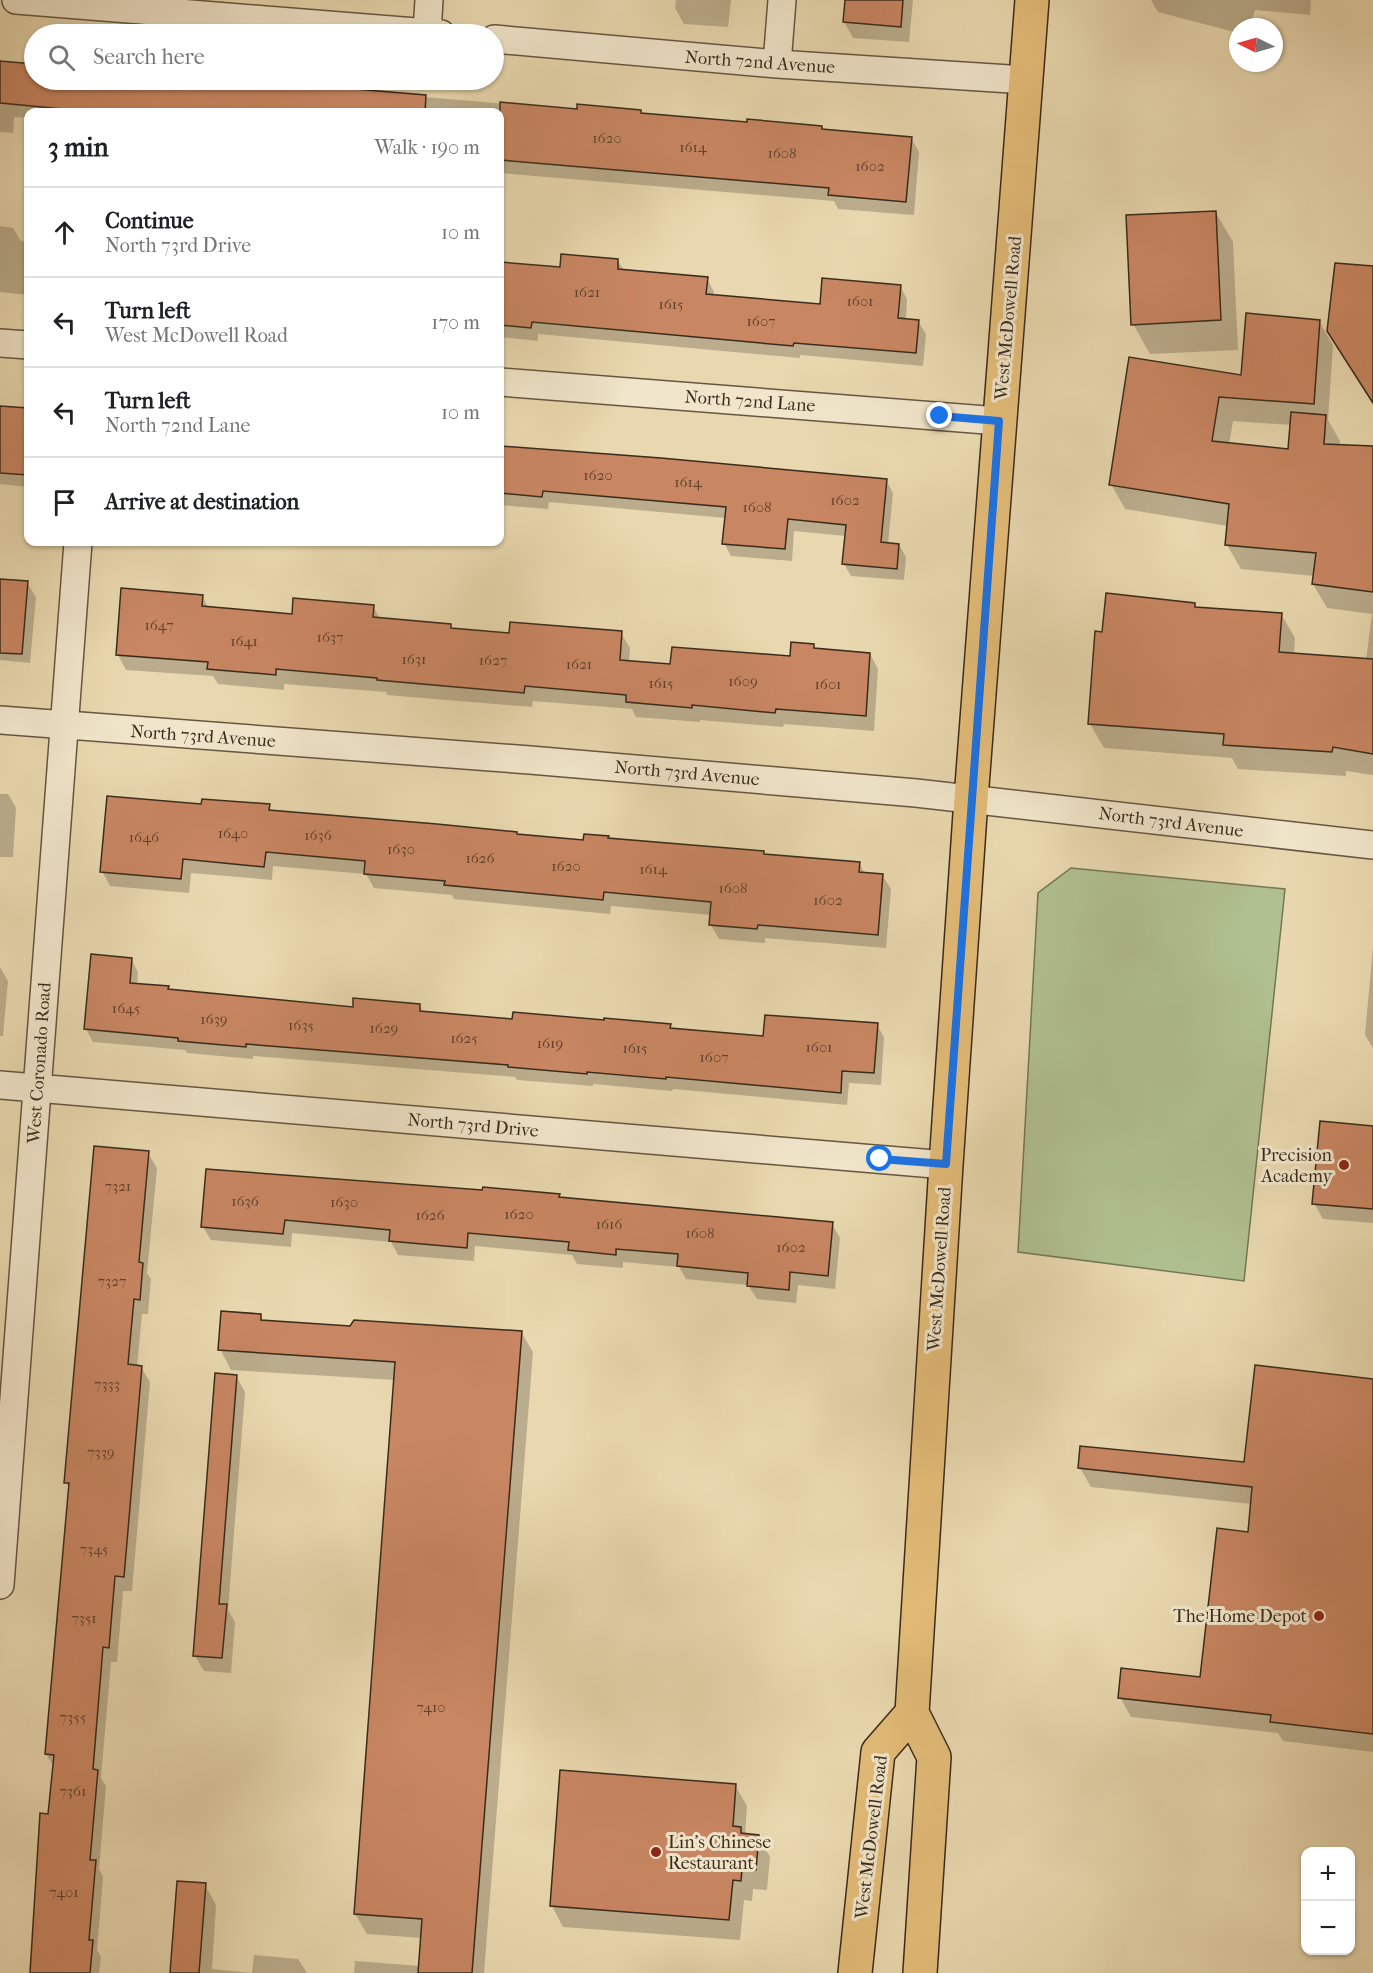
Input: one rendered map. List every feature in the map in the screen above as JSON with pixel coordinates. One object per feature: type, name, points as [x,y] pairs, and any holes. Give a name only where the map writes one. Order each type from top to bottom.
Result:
[{"type":"main road","name":"West McDowell Road","points":[[855,1973],[878,1752],[912,1713],[971,799],[1032,0]]},
{"type":"main road","points":[[912,1713],[934,1757],[920,1973]]},
{"type":"street","points":[[16,0],[72,2],[321,24]]},
{"type":"street","points":[[429,0],[433,24]]},
{"type":"street","points":[[777,64],[782,0]]},
{"type":"street","name":"North 72nd Avenue","points":[[504,40],[777,64],[1026,80]]},
{"type":"street","points":[[0,343],[24,345]]},
{"type":"street","name":"North 72nd Lane","points":[[504,382],[999,421]]},
{"type":"street","name":"West Coronado Road","points":[[0,1585],[3,1491],[37,1088],[78,546]]},
{"type":"street","name":"North 73rd Avenue","points":[[0,720],[530,760],[971,799],[1373,845]]},
{"type":"street","name":"North 73rd Drive","points":[[0,1085],[946,1164]]},
{"type":"green space","points":[[1071,868],[1285,889],[1244,1281],[1018,1252],[1038,893]]},
{"type":"building","points":[[845,0],[903,0],[901,27],[843,22]]},
{"type":"building","points":[[0,61],[24,63],[24,90],[367,90],[426,95],[425,108],[52,108],[0,103]]},
{"type":"building","points":[[500,102],[577,109],[577,104],[641,110],[641,113],[747,122],[747,119],[822,126],[822,129],[912,137],[906,202],[828,195],[829,188],[504,160],[504,108],[500,108]]},
{"type":"building","points":[[1216,211],[1221,320],[1131,325],[1126,215]]},
{"type":"building","points":[[561,254],[618,259],[618,269],[708,277],[706,294],[820,304],[822,278],[901,285],[898,318],[919,320],[916,353],[794,343],[793,346],[532,322],[531,328],[504,325],[504,262],[560,267]]},
{"type":"building","points":[[1335,263],[1373,266],[1373,403],[1327,331]]},
{"type":"building","points":[[1246,313],[1320,320],[1314,404],[1219,397],[1212,441],[1288,449],[1291,412],[1326,415],[1324,444],[1373,446],[1373,592],[1312,584],[1316,553],[1225,545],[1229,504],[1109,485],[1129,357],[1241,375]]},
{"type":"building","points":[[0,406],[24,408],[24,475],[0,473]]},
{"type":"building","points":[[504,446],[887,479],[881,542],[899,544],[897,569],[842,564],[846,525],[788,519],[785,549],[722,544],[726,507],[543,491],[542,497],[504,493]]},
{"type":"building","points":[[0,579],[28,581],[22,654],[0,653]]},
{"type":"building","points":[[121,588],[203,595],[202,606],[292,614],[293,598],[374,605],[373,617],[451,624],[451,628],[509,633],[510,622],[622,631],[620,660],[670,664],[672,647],[790,656],[791,642],[814,644],[814,648],[870,653],[866,716],[776,709],[775,713],[692,705],[692,708],[626,702],[626,695],[525,686],[524,693],[276,669],[276,675],[207,669],[208,662],[116,655]]},
{"type":"building","points":[[1106,593],[1195,603],[1195,607],[1282,613],[1279,652],[1373,659],[1373,754],[1333,747],[1332,752],[1223,745],[1224,734],[1088,724],[1095,631],[1102,632]]},
{"type":"building","points":[[107,796],[201,804],[202,799],[270,804],[269,810],[437,824],[583,840],[584,834],[609,836],[608,838],[764,851],[764,854],[860,862],[859,872],[883,874],[878,935],[758,925],[757,929],[709,925],[711,902],[604,892],[603,900],[444,885],[445,881],[364,874],[365,861],[266,852],[264,867],[183,859],[181,879],[100,872]]},
{"type":"building","points":[[91,954],[132,958],[130,983],[169,986],[168,989],[353,1007],[353,998],[420,1004],[420,1011],[512,1019],[513,1012],[604,1020],[604,1018],[671,1024],[670,1028],[763,1036],[765,1015],[878,1023],[874,1073],[842,1071],[841,1093],[666,1077],[666,1079],[587,1072],[587,1074],[508,1067],[508,1065],[246,1044],[246,1047],[84,1029]]},
{"type":"building","name":"Precision Academy","points":[[1320,1121],[1373,1126],[1373,1209],[1312,1204]]},
{"type":"building","points":[[94,1146],[149,1151],[139,1262],[143,1263],[140,1300],[134,1299],[128,1364],[142,1366],[124,1577],[115,1576],[109,1648],[103,1647],[93,1769],[98,1770],[90,1860],[96,1860],[89,1940],[93,1940],[90,1973],[30,1973],[40,1813],[48,1814],[54,1755],[45,1754],[69,1483],[64,1483]]},
{"type":"building","points":[[206,1169],[482,1190],[483,1187],[560,1194],[559,1197],[833,1222],[828,1276],[790,1272],[789,1290],[747,1286],[748,1273],[677,1266],[678,1254],[616,1249],[616,1255],[568,1250],[569,1242],[468,1233],[467,1248],[389,1241],[390,1230],[285,1220],[283,1234],[201,1227]]},
{"type":"building","points":[[221,1311],[261,1314],[261,1320],[350,1326],[354,1320],[522,1331],[472,1973],[418,1973],[422,1919],[354,1914],[395,1362],[218,1350]]},
{"type":"building","name":"The Home Depot","points":[[1255,1365],[1373,1379],[1373,1734],[1270,1722],[1271,1715],[1118,1698],[1121,1668],[1200,1677],[1217,1528],[1248,1532],[1252,1487],[1078,1468],[1080,1446],[1244,1462]]},
{"type":"building","points":[[215,1373],[237,1375],[219,1604],[227,1604],[222,1658],[193,1656]]},
{"type":"building","name":"Lin's Chinese Restaurant","points":[[560,1770],[736,1784],[733,1826],[741,1827],[741,1833],[759,1835],[756,1870],[742,1869],[741,1881],[733,1880],[729,1920],[550,1906]]},
{"type":"building","points":[[177,1881],[206,1883],[199,1973],[170,1973]]},
{"type":"place","name":"Precision Academy","points":[[1344,1165]]},
{"type":"place","name":"The Home Depot","points":[[1319,1616]]},
{"type":"place","name":"Lin's Chinese Restaurant","points":[[656,1852]]},
{"type":"route","points":[[880,1159],[946,1164],[999,421],[940,416]]}]
